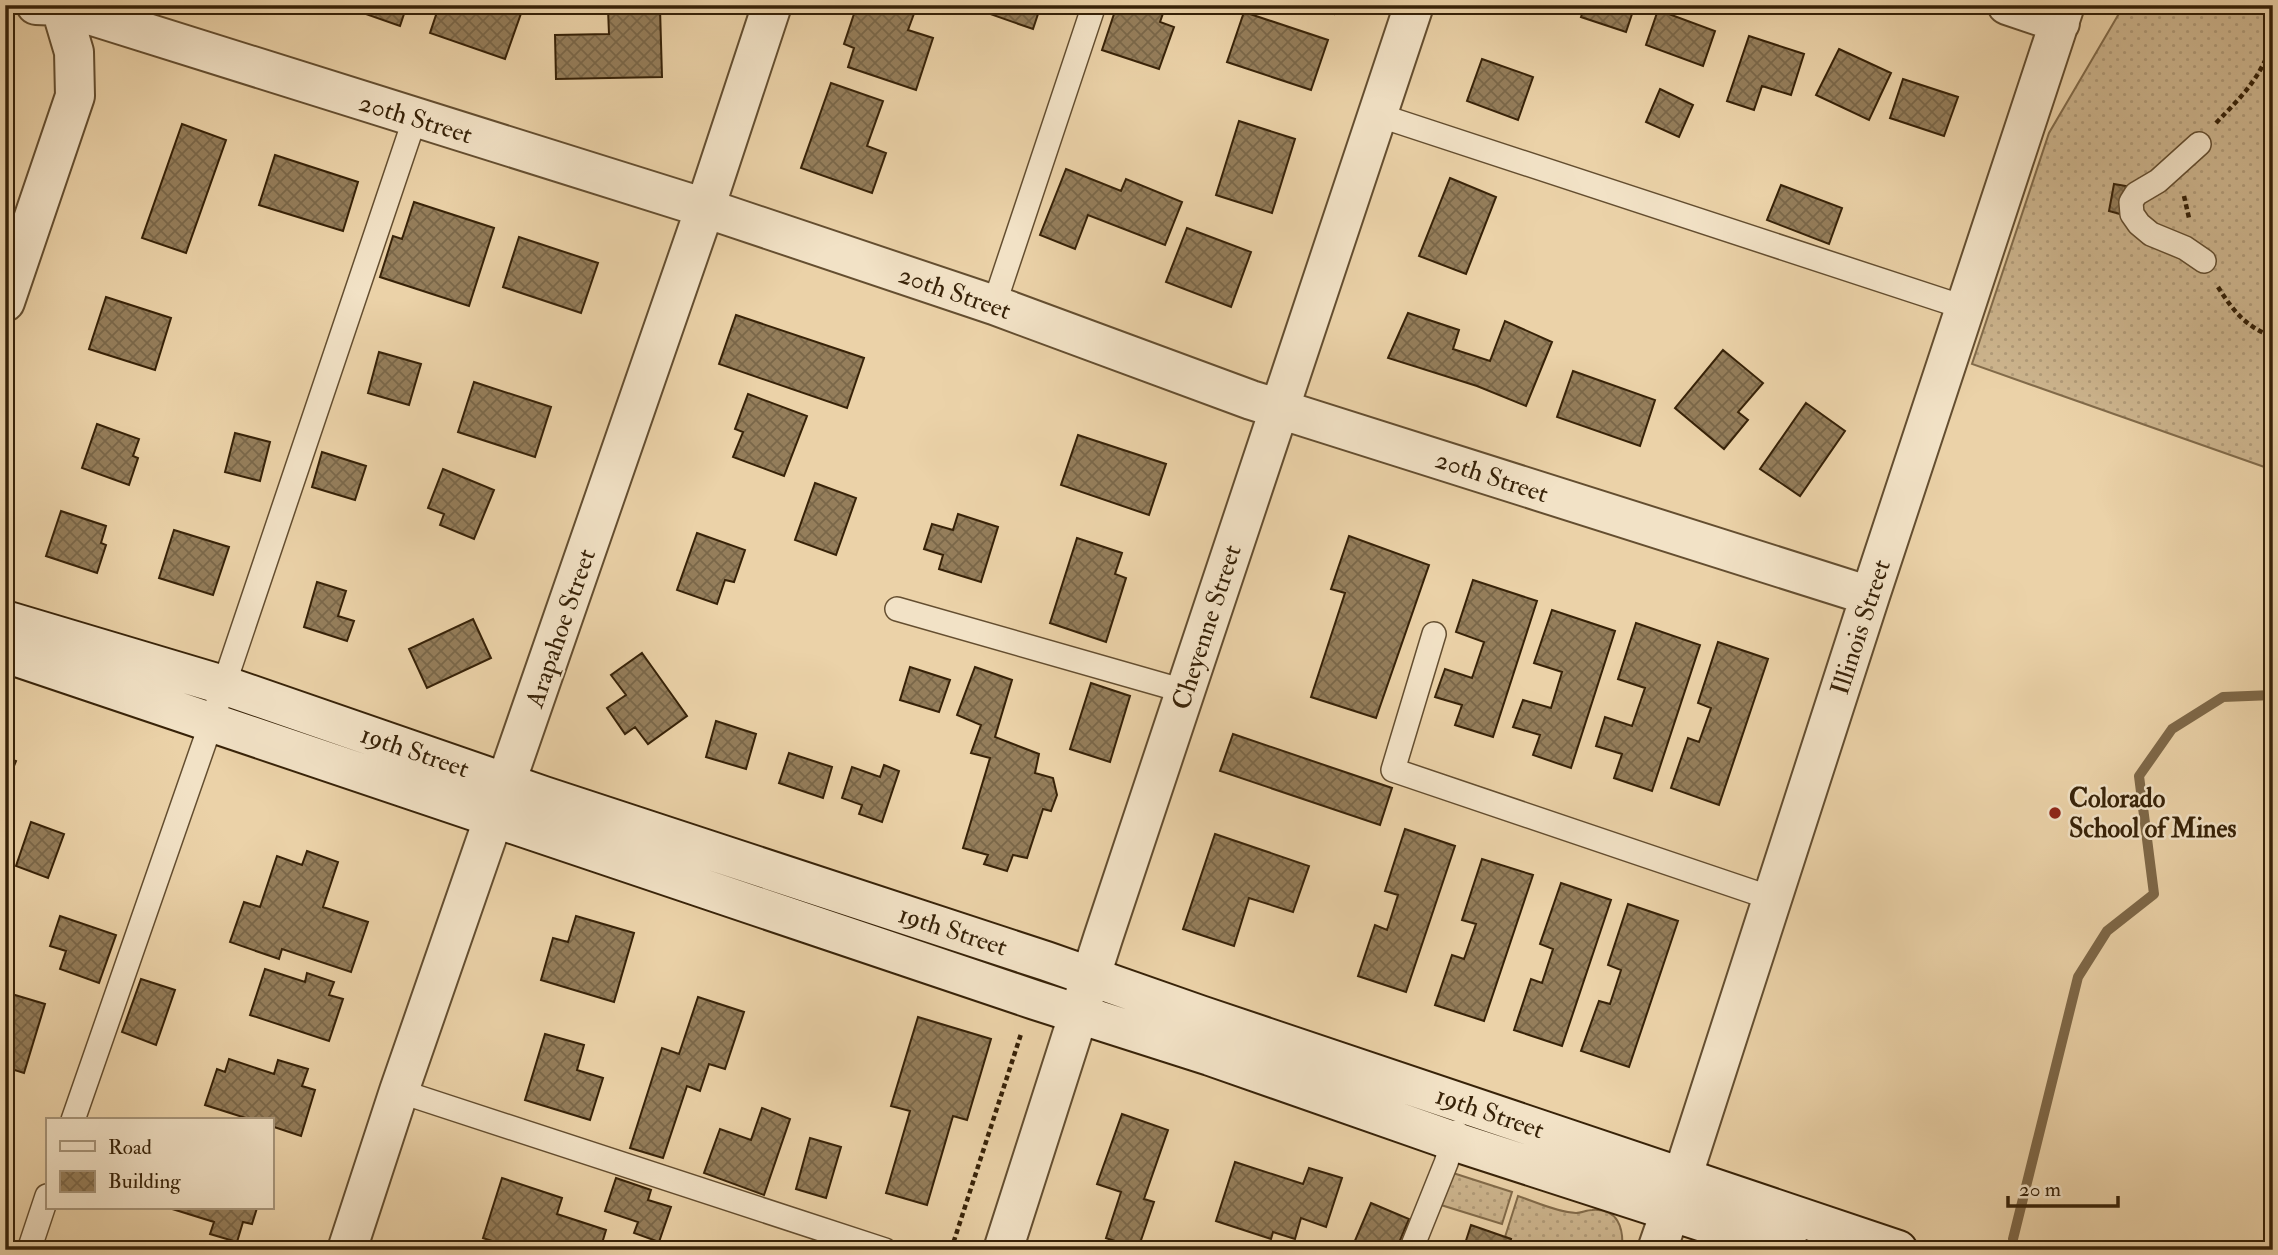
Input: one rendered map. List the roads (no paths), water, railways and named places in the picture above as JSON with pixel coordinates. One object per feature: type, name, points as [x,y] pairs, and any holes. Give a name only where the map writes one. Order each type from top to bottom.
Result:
[{"type":"street","name":"Arapahoe Street","points":[[347,1250],[705,208],[772,5]]},
{"type":"street","name":"Cheyenne Street","points":[[1003,1250],[1184,691],[1414,5]]},
{"type":"street","points":[[2007,5],[2062,14]]},
{"type":"street","name":"20th Street","points":[[52,6],[705,208],[994,305],[1251,400],[1870,596]]},
{"type":"street","points":[[5,302],[75,96],[74,52],[52,6]]},
{"type":"street","name":"Illinois Street","points":[[1657,1250],[2062,14]]},
{"type":"street","name":"19th Street","points":[[5,620],[223,685],[501,800],[1078,1013],[1453,1140],[1898,1250]]},
{"type":"street","name":"19th Street","points":[[5,653],[210,722],[501,800],[1090,976],[1466,1104],[1677,1194],[1790,1250]]},
{"type":"lane","points":[[994,305],[1094,5]]},
{"type":"lane","points":[[1378,114],[1966,308]]},
{"type":"lane","points":[[74,1118],[415,118]]},
{"type":"lane","points":[[2199,144],[2158,181],[2136,194],[2131,202],[2132,214],[2151,234],[2185,248],[2204,261]]},
{"type":"lane","points":[[897,609],[1184,691]]},
{"type":"lane","points":[[1434,634],[1393,770],[1774,898]]},
{"type":"lane","points":[[400,1091],[885,1250]]},
{"type":"lane","points":[[1411,1250],[1466,1104]]},
{"type":"lane","points":[[29,1250],[46,1199]]},
{"type":"waterway","points":[[2013,1239],[2078,977],[2107,931],[2154,894],[2139,776],[2172,729],[2223,697],[2273,695]]},
{"type":"place","name":"Colorado School of Mines","points":[[2055,813]]}]
